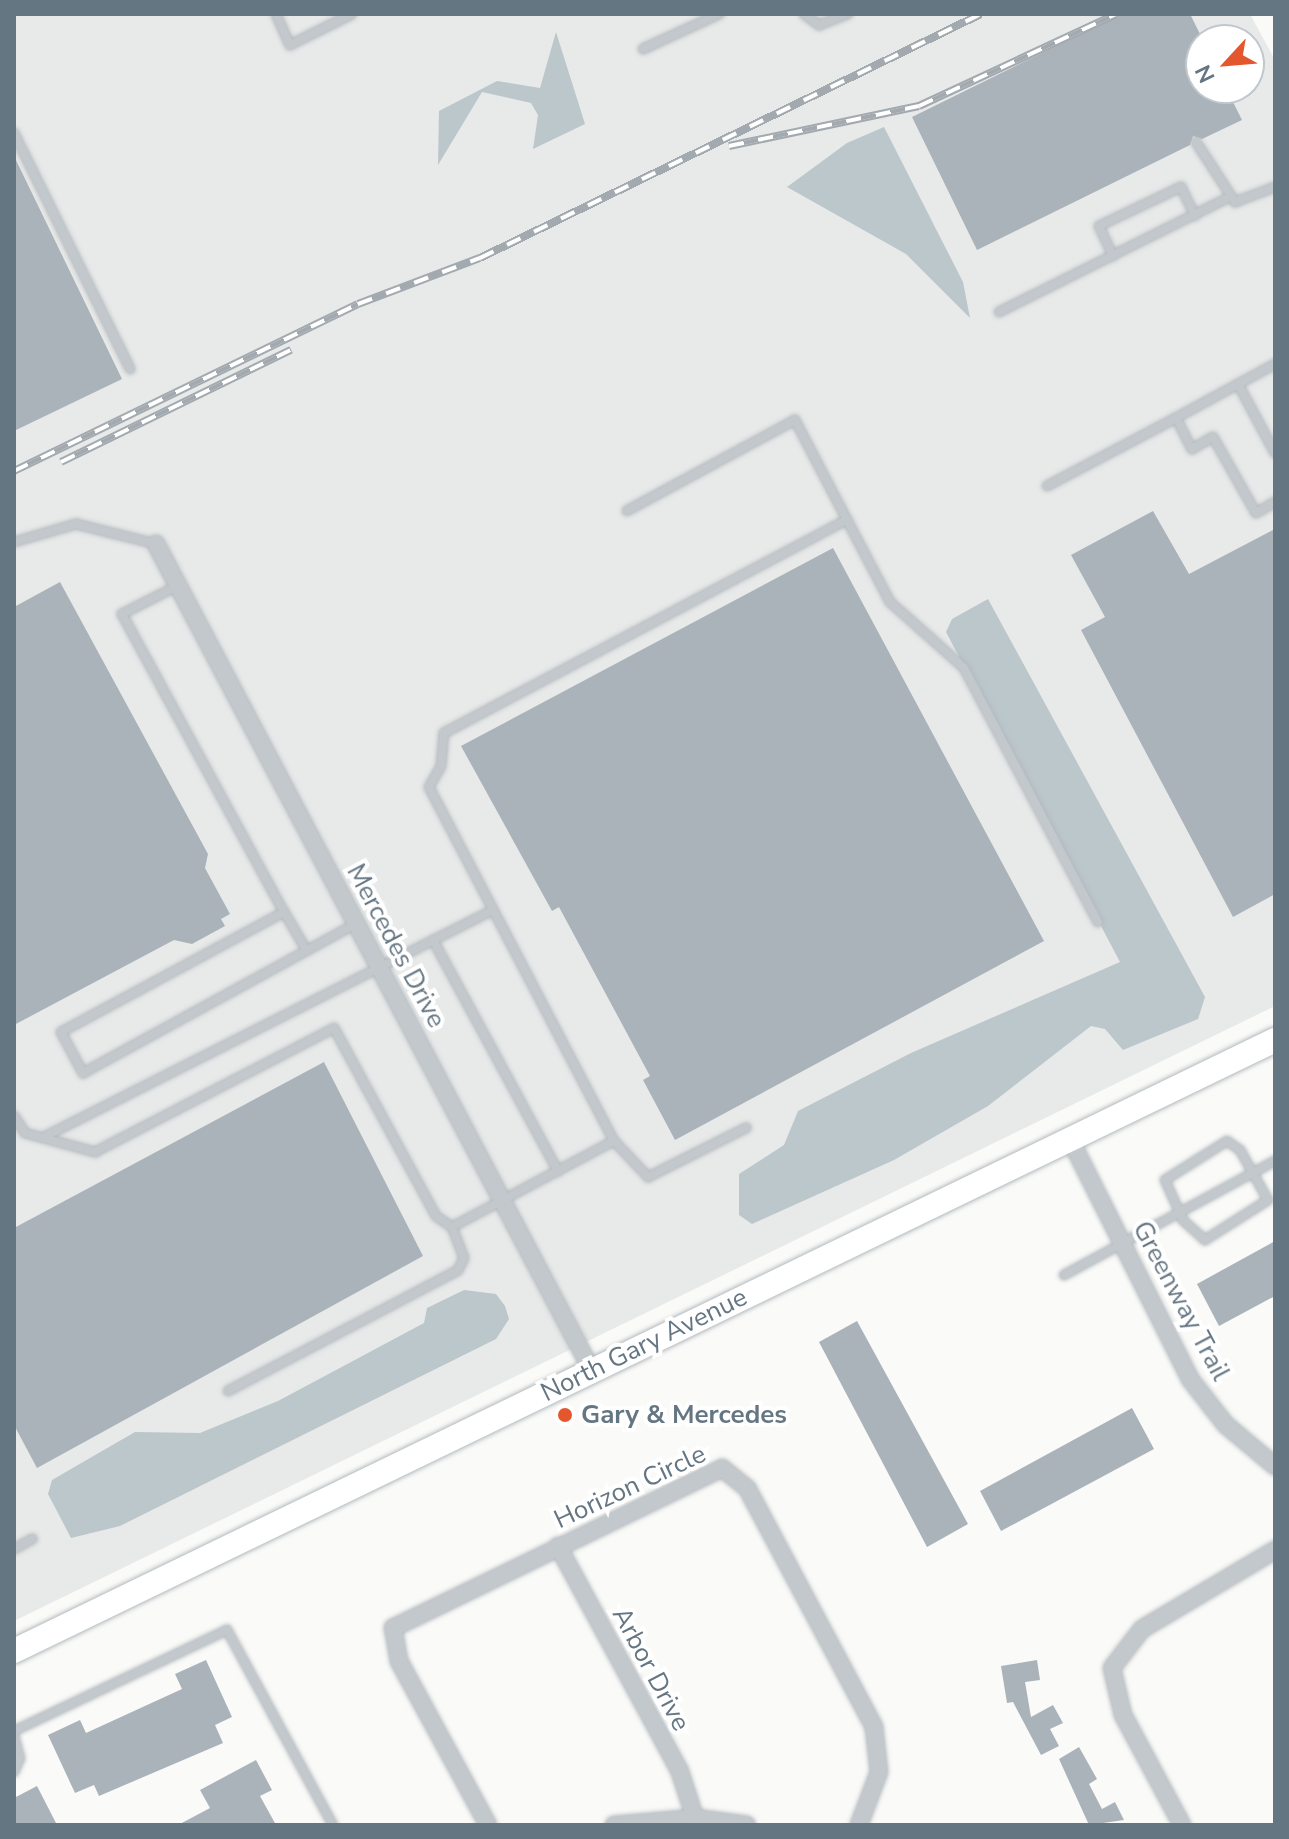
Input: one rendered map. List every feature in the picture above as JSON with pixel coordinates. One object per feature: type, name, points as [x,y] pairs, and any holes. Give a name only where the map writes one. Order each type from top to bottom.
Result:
[{"type":"street","name":"Mercedes Drive","points":[[156,544],[592,1371]]},
{"type":"street","name":"North Gary Avenue","points":[[14,1651],[1275,1040]]},
{"type":"street","name":"Greenway Trail","points":[[1070,1139],[1190,1379],[1226,1425],[1275,1466]]},
{"type":"street","name":"Horizon Circle","points":[[488,1825],[399,1661],[393,1628],[722,1468],[747,1488],[874,1727],[879,1772],[859,1825]]},
{"type":"street","name":"Arbor Drive","points":[[558,1546],[680,1772],[695,1818]]},
{"type":"street","points":[[1182,1825],[1113,1694],[1106,1663],[1142,1629],[1275,1550]]},
{"type":"street","points":[[614,1825],[695,1818],[747,1825]]},
{"type":"lane","points":[[276,14],[290,45],[352,14]]},
{"type":"lane","points":[[643,49],[719,14]]},
{"type":"lane","points":[[804,14],[819,25],[848,14]]},
{"type":"lane","points":[[14,133],[130,369]]},
{"type":"lane","points":[[1196,142],[1228,198],[1243,203],[1275,187]]},
{"type":"lane","points":[[1113,256],[1099,226],[1181,187],[1195,216]]},
{"type":"lane","points":[[999,312],[1228,198]]},
{"type":"lane","points":[[1047,486],[1275,364]]},
{"type":"lane","points":[[1238,384],[1275,453]]},
{"type":"lane","points":[[1176,418],[1192,449],[1213,437],[1256,513],[1275,502]]},
{"type":"lane","points":[[627,511],[795,420],[890,602],[964,668],[1098,922]]},
{"type":"lane","points":[[746,1128],[648,1177],[614,1141],[429,787],[441,766],[444,733],[847,520]]},
{"type":"lane","points":[[14,542],[76,524],[156,544]]},
{"type":"lane","points":[[177,586],[122,614],[307,951]]},
{"type":"lane","points":[[43,1138],[493,910]]},
{"type":"lane","points":[[284,912],[61,1032],[83,1073],[358,923]]},
{"type":"lane","points":[[433,940],[558,1171]]},
{"type":"lane","points":[[14,1116],[25,1133],[95,1152],[334,1028],[436,1216],[452,1227],[464,1258],[458,1270],[228,1391]]},
{"type":"lane","points":[[452,1227],[614,1141]]},
{"type":"lane","points":[[1227,1141],[1254,1171],[1267,1195],[1256,1212],[1205,1240],[1179,1213],[1165,1180],[1227,1141]]},
{"type":"lane","points":[[1064,1275],[1275,1161]]},
{"type":"lane","points":[[14,1549],[32,1539]]},
{"type":"lane","points":[[14,1772],[20,1758],[14,1734],[227,1630],[333,1825]]},
{"type":"shaded area","points":[[14,14],[1250,14],[1255,24],[1185,24],[1185,104],[1265,104],[1265,42],[1275,60],[1275,1006],[14,1621]]},
{"type":"shaded area","points":[[556,32],[585,124],[533,149],[538,115],[531,103],[482,92],[438,165],[439,111],[497,81],[540,88]]},
{"type":"shaded area","points":[[884,127],[963,282],[970,318],[906,254],[787,187],[847,143]]},
{"type":"shaded area","points":[[988,599],[1205,997],[1198,1019],[1123,1050],[1105,1029],[1091,1026],[988,1106],[894,1160],[752,1224],[739,1215],[739,1174],[784,1145],[798,1111],[911,1053],[1120,962],[946,632],[952,619]]},
{"type":"shaded area","points":[[464,1290],[496,1294],[505,1306],[509,1319],[496,1339],[120,1526],[71,1538],[48,1494],[52,1480],[135,1432],[200,1433],[278,1401],[424,1323],[427,1308]]},
{"type":"building","points":[[1121,14],[1190,14],[1195,24],[1185,24],[1185,104],[1234,104],[1242,120],[1202,139],[1193,136],[1190,145],[977,250],[912,117]]},
{"type":"building","points":[[14,156],[122,379],[14,431]]},
{"type":"building","points":[[1153,511],[1189,574],[1275,529],[1275,894],[1233,917],[1081,630],[1105,617],[1071,555]]},
{"type":"building","points":[[833,548],[1044,941],[675,1140],[643,1080],[650,1076],[559,907],[552,911],[461,746]]},
{"type":"building","points":[[60,582],[208,854],[205,868],[230,914],[221,919],[225,926],[192,944],[174,940],[14,1025],[14,607]]},
{"type":"building","points":[[324,1062],[423,1256],[37,1468],[14,1425],[14,1228]]},
{"type":"building","points":[[1275,1241],[1275,1296],[1219,1326],[1197,1284]]},
{"type":"building","points":[[857,1321],[968,1524],[927,1547],[819,1342]]},
{"type":"building","points":[[1132,1408],[1154,1449],[1001,1531],[980,1491]]},
{"type":"building","points":[[206,1660],[232,1717],[215,1725],[223,1743],[99,1796],[94,1785],[75,1793],[48,1735],[80,1720],[86,1733],[182,1689],[175,1674]]},
{"type":"building","points":[[1037,1660],[1040,1680],[1025,1682],[1031,1717],[1053,1705],[1063,1723],[1050,1729],[1059,1746],[1041,1755],[1013,1702],[1007,1703],[1001,1666]]},
{"type":"building","points":[[1079,1747],[1097,1779],[1089,1784],[1102,1809],[1115,1802],[1124,1820],[1089,1825],[1059,1759]]},
{"type":"building","points":[[256,1760],[272,1790],[260,1796],[276,1825],[178,1825],[210,1808],[200,1790]]},
{"type":"building","points":[[37,1786],[57,1825],[14,1825],[14,1798]]},
{"type":"railway","points":[[14,471],[358,304],[480,258],[981,14]]},
{"type":"railway","points":[[729,146],[919,106],[1116,14]]},
{"type":"railway","points":[[61,462],[291,350]]},
{"type":"place","name":"Gary & Mercedes","points":[[565,1415]]}]
